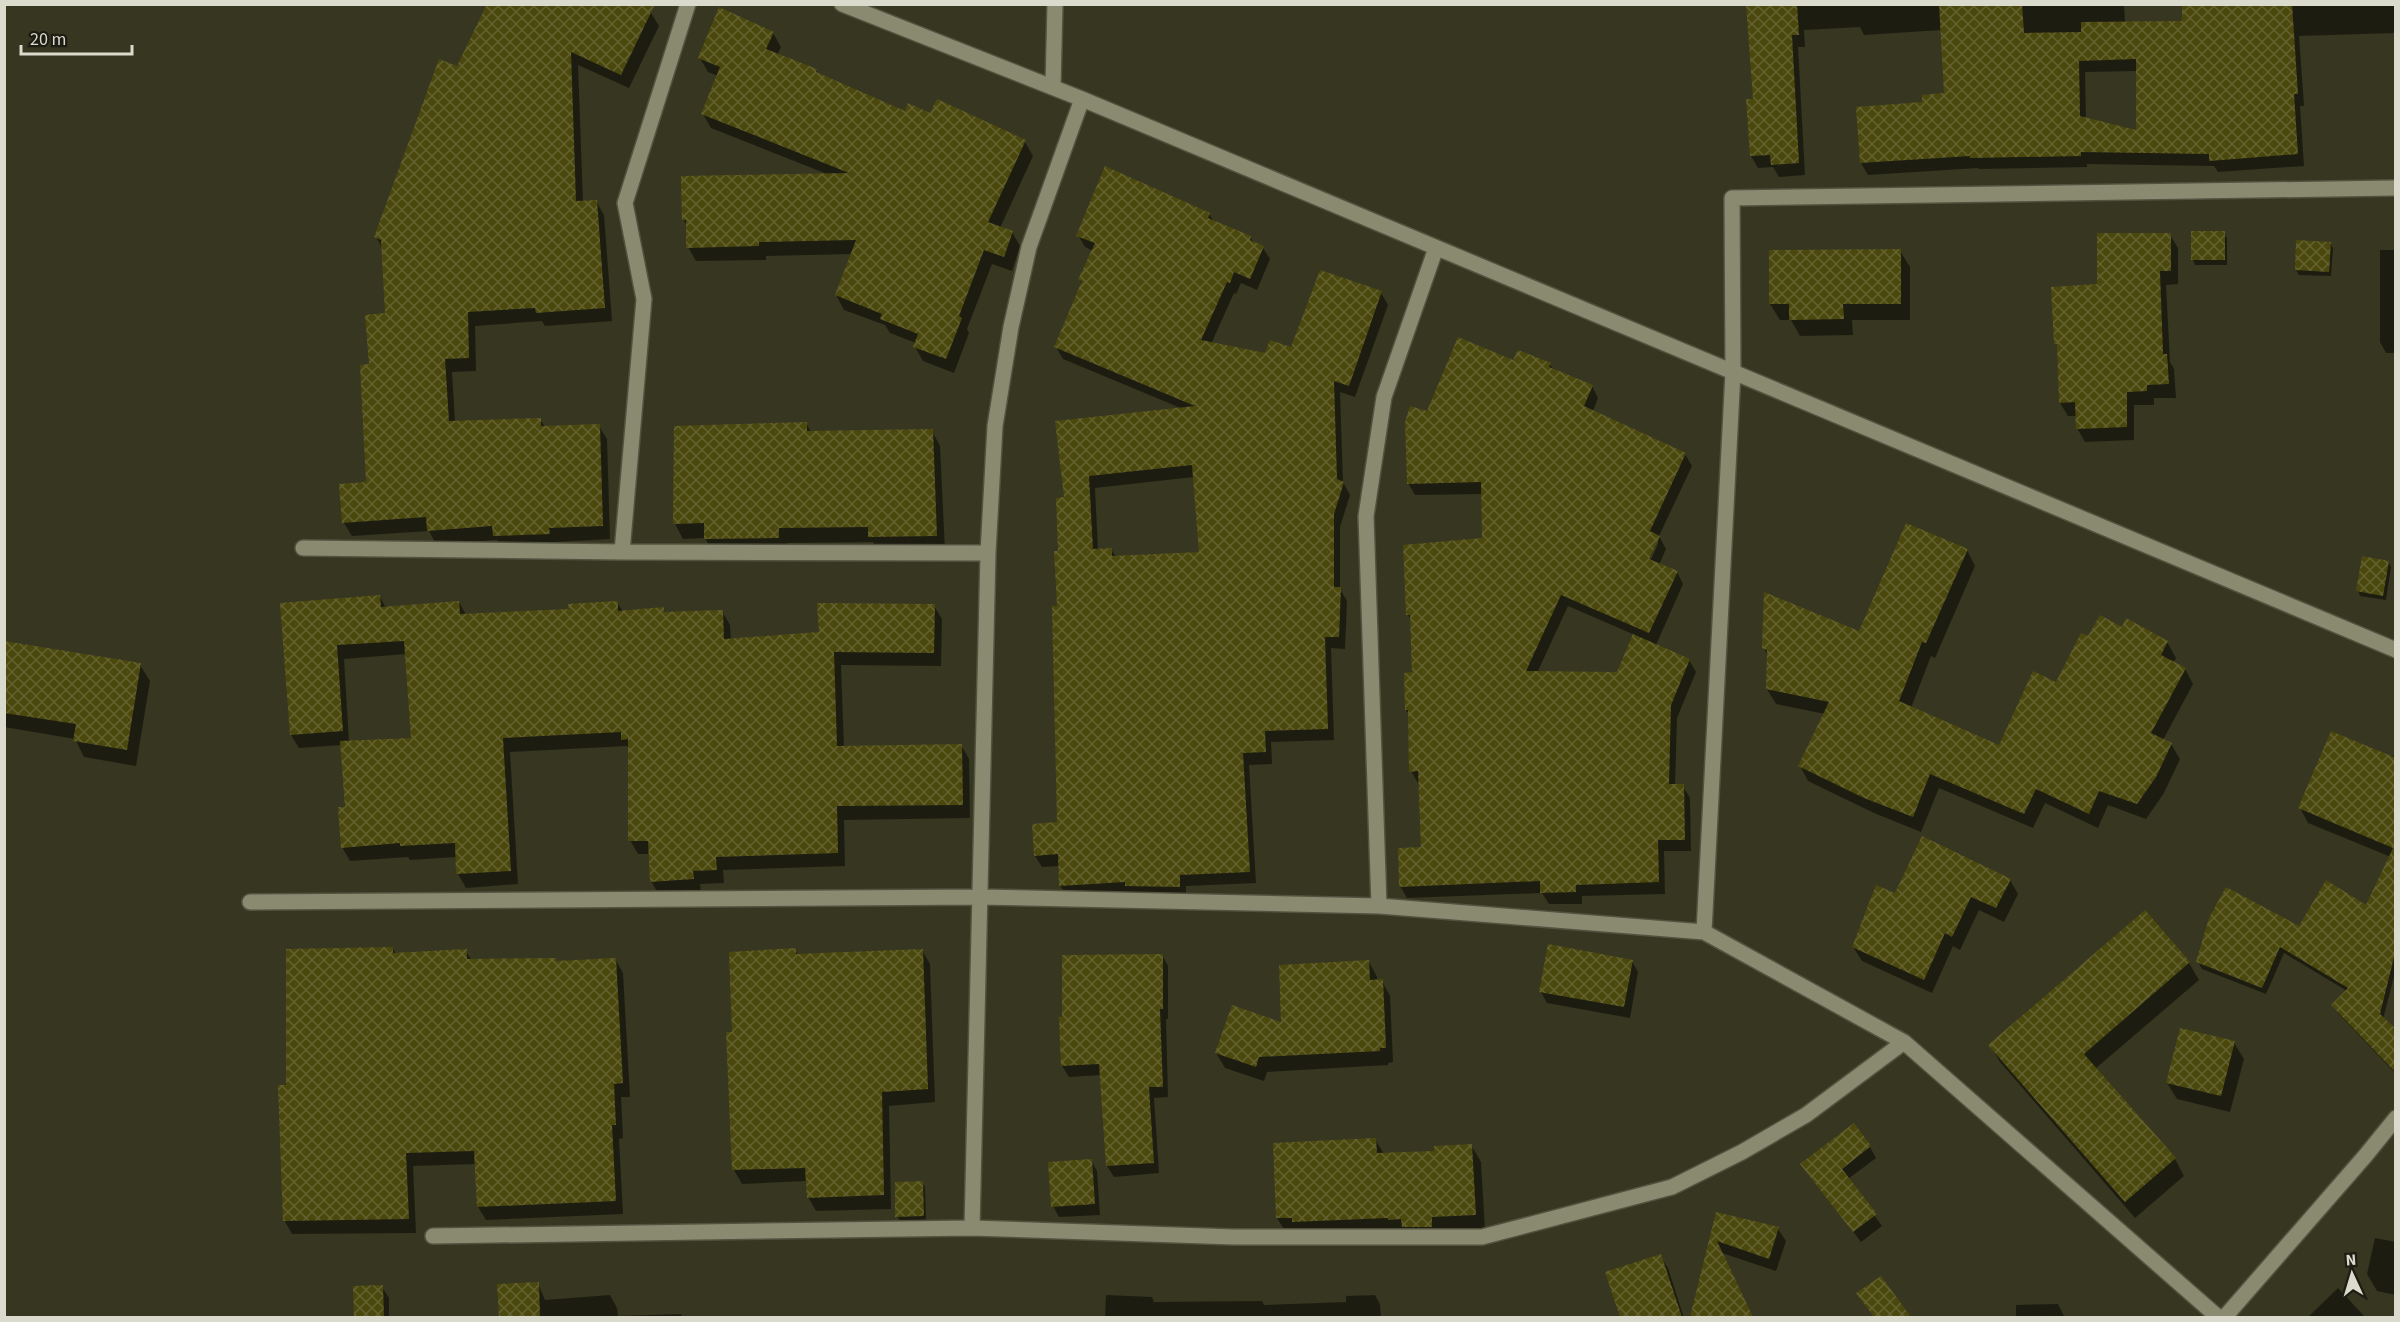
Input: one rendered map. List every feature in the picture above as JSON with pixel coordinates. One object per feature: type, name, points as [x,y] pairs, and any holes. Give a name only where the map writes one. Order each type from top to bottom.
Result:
[{"type":"street","points":[[622,552],[644,299],[625,203],[688,4]]},
{"type":"street","points":[[842,4],[1082,99],[2396,650]]},
{"type":"street","points":[[1053,87],[1055,4]]},
{"type":"street","points":[[972,1228],[988,553],[995,426],[1011,327],[1029,247],[1082,99]]},
{"type":"street","points":[[1704,932],[1733,372],[1732,198],[2394,188]]},
{"type":"street","points":[[1379,906],[1366,516],[1384,398],[1436,248]]},
{"type":"street","points":[[303,548],[988,553]]},
{"type":"street","points":[[250,902],[981,897],[1379,906],[1704,932],[1904,1042],[2219,1317]]},
{"type":"street","points":[[433,1236],[972,1228],[1234,1237],[1482,1238],[1672,1187],[1742,1152],[1806,1115],[1904,1042]]},
{"type":"street","points":[[2224,1317],[2396,1118]]},
{"type":"building","points":[[487,4],[655,4],[621,75],[571,52],[576,201],[597,200],[605,308],[536,313],[535,308],[468,312],[469,358],[445,359],[449,421],[541,418],[541,426],[600,424],[603,526],[549,528],[550,534],[493,536],[492,526],[427,531],[426,517],[342,523],[339,484],[366,482],[360,365],[369,364],[365,315],[385,313],[381,240],[374,237],[439,59],[457,66]]},
{"type":"building","points":[[1746,4],[1797,4],[1799,35],[1792,35],[1799,163],[1771,165],[1770,155],[1750,156],[1746,99],[1753,99]]},
{"type":"building","points":[[1939,4],[2022,4],[2024,33],[2081,32],[2081,22],[2182,21],[2182,4],[2292,4],[2298,94],[2294,94],[2298,154],[2209,161],[2209,154],[2081,152],[2081,156],[1970,158],[1970,156],[1860,163],[1856,107],[1922,102],[1922,95],[1944,93]],"holes":[[[2136,59],[2136,130],[2080,116],[2079,61]]]},
{"type":"building","points":[[719,7],[774,32],[766,49],[817,69],[816,72],[905,111],[908,103],[930,113],[937,99],[1026,140],[988,222],[1013,231],[1004,257],[984,250],[959,316],[962,318],[946,359],[913,347],[918,334],[880,319],[882,314],[835,295],[856,240],[759,242],[759,246],[686,248],[686,220],[682,220],[681,176],[849,173],[701,114],[720,67],[698,58]]},
{"type":"building","points":[[1105,166],[1210,213],[1208,218],[1251,236],[1250,240],[1264,246],[1250,279],[1234,272],[1230,283],[1227,282],[1201,340],[1265,353],[1270,340],[1291,347],[1320,270],[1382,291],[1349,386],[1334,381],[1337,479],[1344,482],[1334,514],[1334,587],[1341,587],[1339,637],[1325,637],[1328,729],[1265,731],[1266,752],[1243,753],[1250,872],[1180,875],[1180,887],[1125,886],[1125,882],[1059,886],[1058,854],[1034,856],[1032,824],[1057,822],[1052,606],[1057,606],[1054,551],[1058,551],[1056,498],[1064,497],[1055,421],[1195,406],[1054,347],[1082,281],[1078,280],[1095,243],[1076,236]],"holes":[[[1192,465],[1199,552],[1112,556],[1112,548],[1093,549],[1089,476]]]},
{"type":"building","points":[[2191,231],[2225,231],[2225,260],[2191,260]]},
{"type":"building","points":[[2097,233],[2171,233],[2171,271],[2160,271],[2163,354],[2167,354],[2169,384],[2147,385],[2147,391],[2127,392],[2127,427],[2076,429],[2075,402],[2059,403],[2057,344],[2054,344],[2051,287],[2097,284]]},
{"type":"building","points":[[2296,240],[2331,242],[2329,272],[2295,270]]},
{"type":"building","points":[[1901,249],[1901,304],[1843,304],[1844,319],[1789,320],[1789,304],[1769,304],[1769,250]]},
{"type":"building","points":[[1458,337],[1513,360],[1518,350],[1551,363],[1549,367],[1593,385],[1584,406],[1686,453],[1650,531],[1660,536],[1649,559],[1678,571],[1649,633],[1561,595],[1526,671],[1617,672],[1633,634],[1690,659],[1671,705],[1669,784],[1684,784],[1685,840],[1658,840],[1659,882],[1576,885],[1576,892],[1540,893],[1540,881],[1399,887],[1398,848],[1421,847],[1418,771],[1409,772],[1408,710],[1405,710],[1404,673],[1412,672],[1410,615],[1406,615],[1403,545],[1482,538],[1481,482],[1407,484],[1405,422],[1410,406],[1427,411]]},
{"type":"building","points":[[807,422],[807,431],[933,429],[937,536],[868,537],[868,527],[779,528],[779,538],[704,539],[704,523],[673,524],[674,426]]},
{"type":"building","points":[[1906,523],[1968,549],[1926,643],[1922,642],[1899,701],[1999,745],[2033,671],[2056,682],[2081,633],[2088,636],[2100,615],[2122,627],[2126,618],[2168,641],[2161,655],[2186,668],[2151,733],[2172,743],[2156,777],[2137,804],[2099,791],[2089,814],[2036,789],[2024,814],[1930,774],[1913,817],[1864,798],[1798,766],[1829,702],[1766,689],[1767,650],[1762,648],[1764,592],[1859,631]]},
{"type":"building","points":[[2362,556],[2389,561],[2383,596],[2356,591]]},
{"type":"building","points":[[380,595],[381,607],[459,601],[460,614],[569,609],[568,604],[618,601],[618,611],[664,607],[664,612],[723,610],[724,639],[819,632],[817,603],[935,604],[934,653],[834,652],[837,746],[962,744],[963,805],[837,806],[838,853],[716,857],[717,870],[693,871],[694,879],[650,882],[648,841],[628,841],[628,739],[621,740],[621,732],[503,738],[511,871],[456,874],[455,843],[400,846],[400,843],[341,848],[338,807],[345,807],[340,741],[411,738],[404,641],[337,645],[343,731],[290,735],[280,603]]},
{"type":"building","points":[[4,641],[141,663],[127,750],[73,741],[76,724],[4,713]]},
{"type":"building","points":[[2331,731],[2396,758],[2396,949],[2380,1014],[2396,1029],[2396,1073],[2331,1005],[2348,988],[2280,947],[2262,988],[2196,962],[2209,918],[2226,887],[2299,926],[2326,880],[2366,905],[2393,848],[2298,808]]},
{"type":"building","points":[[1922,836],[2011,879],[1996,908],[1971,897],[1952,937],[1945,933],[1924,980],[1852,947],[1876,885],[1895,893]]},
{"type":"building","points":[[2145,910],[2190,962],[2084,1054],[2176,1158],[2125,1202],[1988,1045]]},
{"type":"building","points":[[1548,944],[1633,960],[1624,1007],[1539,992]]},
{"type":"building","points":[[393,947],[393,953],[467,949],[467,959],[556,958],[556,961],[616,958],[623,1083],[614,1084],[616,1125],[612,1125],[616,1201],[477,1207],[474,1151],[406,1153],[409,1219],[283,1221],[278,1085],[286,1085],[286,949]]},
{"type":"building","points":[[796,948],[796,954],[923,949],[928,1089],[882,1092],[884,1195],[807,1198],[805,1168],[732,1170],[726,1032],[732,1032],[729,952]]},
{"type":"building","points":[[1163,954],[1163,1009],[1160,1009],[1163,1087],[1149,1087],[1154,1163],[1106,1166],[1099,1064],[1061,1066],[1059,1017],[1062,1017],[1062,955]]},
{"type":"building","points":[[1369,960],[1370,980],[1383,979],[1386,1048],[1380,1048],[1380,1051],[1259,1057],[1256,1067],[1215,1053],[1232,1005],[1281,1022],[1279,965]]},
{"type":"building","points":[[2180,1028],[2235,1041],[2221,1096],[2166,1083]]},
{"type":"building","points":[[1854,1123],[1871,1146],[1842,1169],[1877,1214],[1853,1232],[1800,1164]]},
{"type":"building","points":[[1376,1138],[1377,1153],[1434,1151],[1434,1146],[1472,1144],[1476,1215],[1432,1217],[1432,1227],[1402,1227],[1401,1219],[1388,1220],[1388,1218],[1292,1222],[1292,1218],[1276,1218],[1273,1143]]},
{"type":"building","points":[[1092,1159],[1095,1204],[1051,1207],[1048,1162]]},
{"type":"building","points":[[923,1181],[924,1216],[895,1217],[895,1182]]},
{"type":"building","points":[[1716,1212],[1779,1227],[1769,1259],[1717,1241],[1753,1317],[1690,1317]]},
{"type":"building","points":[[1661,1254],[1682,1317],[1620,1317],[1605,1272]]},
{"type":"building","points":[[1881,1276],[1911,1317],[1874,1317],[1856,1293]]},
{"type":"building","points":[[539,1282],[540,1317],[499,1317],[497,1284]]},
{"type":"building","points":[[383,1285],[384,1317],[354,1317],[353,1286]]}]
